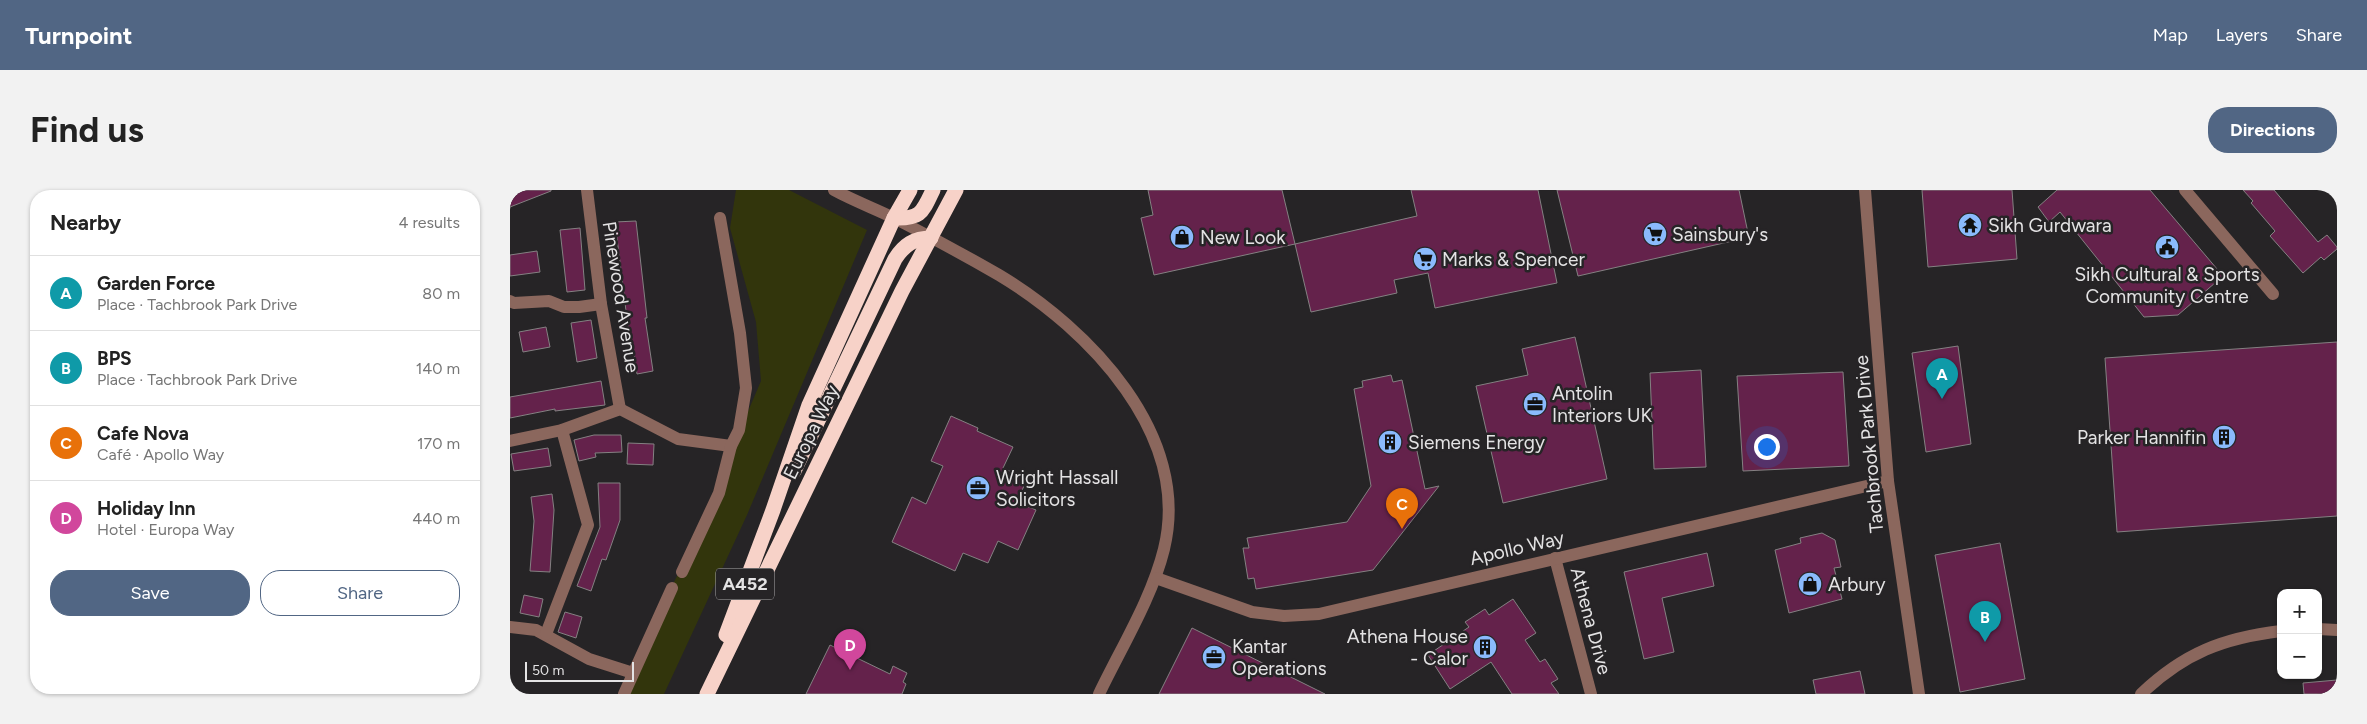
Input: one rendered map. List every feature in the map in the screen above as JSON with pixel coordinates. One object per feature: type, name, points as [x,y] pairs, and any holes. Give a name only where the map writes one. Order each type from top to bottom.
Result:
[{"type":"highway","name":"Europa Way","points":[[702,694],[773,510],[809,405],[894,218],[910,190]]},
{"type":"highway","points":[[894,218],[912,219],[919,215],[932,190]]},
{"type":"highway","name":"Europa Way","points":[[707,694],[902,291],[956,190]]},
{"type":"highway","points":[[773,510],[808,445],[895,259],[911,242],[918,239],[931,238]]},
{"type":"street","name":"Pinewood Avenue","points":[[587,190],[601,304],[620,409]]},
{"type":"street","points":[[834,190],[894,218],[999,275],[1048,310],[1088,346],[1131,397],[1156,441],[1167,491],[1167,533],[1156,578],[1099,694]]},
{"type":"street","name":"Tachbrook Park Drive","points":[[1865,190],[1888,481],[1920,694]]},
{"type":"street","points":[[2185,190],[2273,294]]},
{"type":"street","points":[[682,572],[719,493],[731,446],[739,430],[746,388],[740,333],[720,218]]},
{"type":"street","points":[[510,301],[514,303],[549,301],[564,306],[579,307],[601,304]]},
{"type":"street","points":[[510,441],[562,430],[620,409],[678,439],[731,446]]},
{"type":"street","points":[[546,634],[588,525],[562,430]]},
{"type":"street","name":"Apollo Way","points":[[1156,578],[1252,612],[1302,616],[1349,607],[1888,481]]},
{"type":"street","name":"Athena Drive","points":[[1556,558],[1591,694]]},
{"type":"street","points":[[624,694],[672,588]]},
{"type":"street","points":[[510,627],[536,630],[589,659],[633,673]]},
{"type":"street","points":[[2322,629],[2337,630]]},
{"type":"street","points":[[2141,694],[2174,665],[2201,652],[2247,635],[2277,631]]},
{"type":"green space","points":[[736,190],[789,190],[867,230],[747,515],[664,694],[618,694],[681,568],[761,381],[756,322],[730,228]]},
{"type":"building","points":[[510,190],[551,190],[551,191],[510,207]]},
{"type":"building","points":[[1148,190],[1282,190],[1295,244],[1154,275],[1141,218],[1153,215]]},
{"type":"building","name":"Marks & Spencer","points":[[1411,190],[1538,190],[1557,283],[1435,308],[1428,273],[1394,280],[1397,293],[1311,312],[1295,244],[1417,216]]},
{"type":"building","name":"Sainsbury's","points":[[1557,190],[1739,190],[1748,233],[1736,235],[1737,240],[1578,276]]},
{"type":"building","name":"Sikh Gurdwara","points":[[1922,190],[2012,190],[2017,259],[1928,267]]},
{"type":"building","points":[[2057,190],[2150,190],[2223,276],[2178,315],[2144,317],[2060,212],[2049,222],[2038,207]]},
{"type":"building","points":[[2243,190],[2274,190],[2318,242],[2327,235],[2337,249],[2324,260],[2321,257],[2303,273],[2270,236],[2275,231],[2251,203],[2253,201]]},
{"type":"building","points":[[636,221],[647,318],[645,318],[653,371],[637,374],[632,342],[629,342],[615,222]]},
{"type":"building","points":[[580,228],[585,290],[567,292],[560,230]]},
{"type":"building","points":[[537,251],[540,272],[510,276],[510,255]]},
{"type":"building","points":[[591,320],[597,358],[577,362],[571,323]]},
{"type":"building","points":[[546,327],[550,347],[523,352],[519,332]]},
{"type":"building","name":"Antolin Interiors UK","points":[[1575,337],[1607,479],[1503,503],[1476,386],[1528,375],[1522,349]]},
{"type":"building","name":"Parker Hannifin","points":[[2337,342],[2337,516],[2117,532],[2105,358]]},
{"type":"building","points":[[1958,346],[1971,444],[1926,452],[1912,353]]},
{"type":"building","points":[[1701,370],[1706,467],[1654,469],[1650,373]]},
{"type":"building","points":[[1843,372],[1849,466],[1743,471],[1737,376]]},
{"type":"building","name":"Siemens Energy","points":[[1391,375],[1393,382],[1402,380],[1425,489],[1439,486],[1373,570],[1256,589],[1254,578],[1248,579],[1243,548],[1249,548],[1247,538],[1347,522],[1371,486],[1354,389],[1363,387],[1362,381]]},
{"type":"building","points":[[601,381],[605,405],[555,411],[555,409],[510,418],[510,397]]},
{"type":"building","name":"Wright Hassall Solicitors","points":[[951,416],[978,428],[977,431],[1013,447],[1003,468],[1027,479],[1017,502],[1036,510],[1018,550],[998,541],[988,563],[963,553],[955,571],[892,542],[912,497],[926,504],[943,466],[931,461]]},
{"type":"building","points":[[594,435],[621,435],[622,452],[595,453],[596,457],[579,461],[574,440]]},
{"type":"building","points":[[628,443],[654,444],[653,465],[627,464]]},
{"type":"building","points":[[548,448],[551,466],[514,471],[511,454]]},
{"type":"building","points":[[598,483],[620,483],[620,520],[606,560],[602,559],[591,591],[577,586],[600,527]]},
{"type":"building","points":[[552,494],[554,510],[550,572],[530,571],[534,521],[531,497]]},
{"type":"building","name":"Arbury","points":[[1822,533],[1835,540],[1841,567],[1834,568],[1842,599],[1789,613],[1775,550],[1801,543],[1800,538]]},
{"type":"building","points":[[2000,543],[2025,679],[1960,692],[1935,555]]},
{"type":"building","points":[[1707,553],[1714,586],[1662,598],[1674,652],[1644,659],[1624,572]]},
{"type":"building","points":[[524,595],[543,599],[539,617],[520,613]]},
{"type":"building","name":"Athena House - Calor","points":[[1513,599],[1536,633],[1525,640],[1540,662],[1545,659],[1558,679],[1551,683],[1559,694],[1512,694],[1491,662],[1450,689],[1428,655],[1469,627],[1465,622],[1485,609],[1489,615]]},
{"type":"building","points":[[565,612],[582,617],[576,638],[558,632]]},
{"type":"building","name":"Kantar Operations","points":[[1192,628],[1325,694],[1159,694]]},
{"type":"building","points":[[830,645],[890,674],[893,666],[907,673],[903,682],[906,684],[902,694],[806,694]]},
{"type":"building","points":[[1860,671],[1865,694],[1816,694],[1813,680]]},
{"type":"building","points":[[2337,680],[2337,694],[2304,694],[2303,683]]},
{"type":"place","name":"Sikh Gurdwara","points":[[1970,225]]},
{"type":"place","name":"Sainsbury's","points":[[1655,234]]},
{"type":"place","name":"New Look","points":[[1182,237]]},
{"type":"place","name":"Sikh Cultural & Sports Community Centre","points":[[2167,247]]},
{"type":"place","name":"Marks & Spencer","points":[[1425,259]]},
{"type":"place","name":"Garden Force","points":[[1942,399]]},
{"type":"place","name":"Antolin Interiors UK","points":[[1535,404]]},
{"type":"place","name":"Parker Hannifin","points":[[2224,437]]},
{"type":"place","name":"Siemens Energy","points":[[1390,442]]},
{"type":"place","name":"Wright Hassall Solicitors","points":[[978,488]]},
{"type":"place","name":"Cafe Nova","points":[[1402,529]]},
{"type":"place","name":"Arbury","points":[[1810,584]]},
{"type":"place","name":"BPS","points":[[1985,642]]},
{"type":"place","name":"Athena House - Calor","points":[[1485,647]]},
{"type":"place","name":"Kantar Operations","points":[[1214,657]]},
{"type":"place","name":"Holiday Inn","points":[[850,670]]}]
